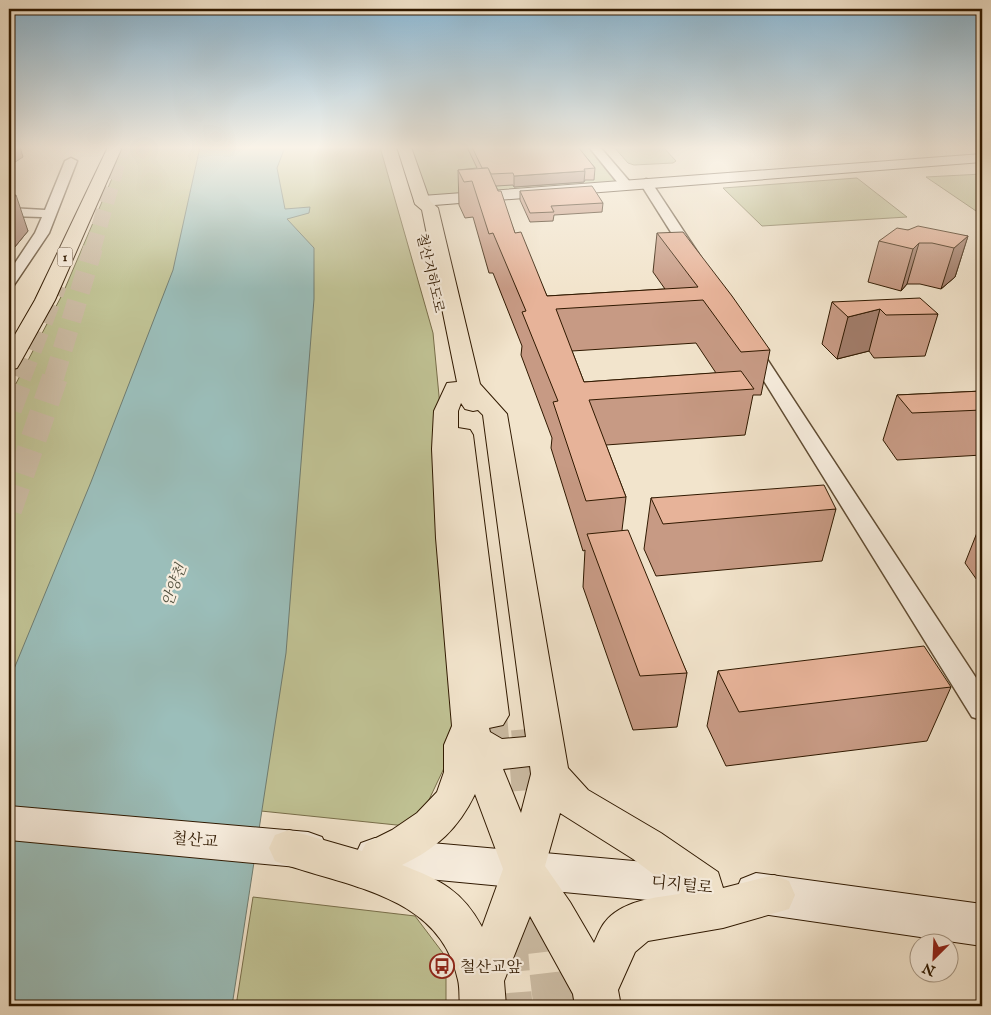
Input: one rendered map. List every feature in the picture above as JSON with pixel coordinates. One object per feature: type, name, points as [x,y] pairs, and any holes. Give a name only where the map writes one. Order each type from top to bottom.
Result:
[{"type":"main road","name":"1","points":[[9,363],[26,306],[80,194]]},
{"type":"main road","name":"1","points":[[19,332],[45,300],[93,194]]},
{"type":"main road","points":[[420,194],[422,202]]},
{"type":"main road","name":"철산지하도로","points":[[422,202],[416,209],[450,357],[462,387]]},
{"type":"main road","points":[[9,380],[25,350],[19,332]]},
{"type":"main road","points":[[482,994],[509,916],[523,868],[543,806],[540,743],[495,414],[462,387],[446,411],[445,449],[450,538],[479,727],[523,868],[555,917],[597,998]]},
{"type":"main road","points":[[479,727],[488,750],[502,754],[538,750],[540,743]]},
{"type":"main road","points":[[380,867],[426,831],[444,812],[455,795],[462,775],[462,744],[479,727]]},
{"type":"main road","points":[[540,743],[574,802],[647,846],[703,886]]},
{"type":"main road","points":[[289,848],[380,867],[408,888],[429,898],[445,910],[455,922],[475,960],[482,994]]},
{"type":"main road","points":[[597,998],[620,937],[635,924],[656,918],[723,908],[774,895]]},
{"type":"street","points":[[9,282],[42,233],[57,194]]},
{"type":"street","points":[[422,202],[514,194]]},
{"type":"street","points":[[653,194],[703,272]]},
{"type":"street","points":[[9,212],[49,214]]},
{"type":"street","points":[[743,335],[982,709]]},
{"type":"street","name":"철산교","points":[[9,823],[289,848]]},
{"type":"street","name":"디지털로","points":[[380,867],[523,868],[703,886],[982,925]]},
{"type":"green space","points":[[105,194],[393,194],[433,333],[442,427],[455,745],[416,827],[9,785],[9,397],[63,293]]},
{"type":"green space","points":[[420,194],[507,194],[422,201]]},
{"type":"green space","points":[[730,194],[878,194],[907,217],[762,226]]},
{"type":"green space","points":[[952,194],[982,194],[982,213],[979,213]]},
{"type":"green space","points":[[253,897],[415,916],[446,957],[446,1006],[236,1006]]},
{"type":"water","name":"안양천","points":[[190,194],[282,194],[285,209],[310,207],[309,213],[287,219],[314,248],[314,299],[286,653],[232,1006],[9,1006],[9,681],[91,482],[173,270]]},
{"type":"building","points":[[476,194],[502,194],[515,233],[521,232],[547,296],[698,287],[657,233],[683,232],[770,350],[741,352],[703,300],[556,309],[584,382],[741,371],[754,389],[589,400],[626,497],[586,501],[553,402],[558,401],[522,312],[526,311],[493,233],[489,234]]},
{"type":"building","points":[[522,194],[597,194],[603,203],[551,206],[554,212],[530,213]]},
{"type":"building","points":[[9,195],[16,195],[9,203]]},
{"type":"building","points":[[918,226],[968,236],[954,248],[932,243],[919,243],[913,249],[879,241],[897,228],[908,230]]},
{"type":"building","points":[[920,298],[938,314],[886,315],[880,309],[848,317],[832,302]]},
{"type":"building","points":[[982,391],[982,410],[912,413],[897,395]]},
{"type":"building","points":[[824,485],[836,509],[663,524],[651,498]]},
{"type":"building","points":[[628,530],[687,673],[640,676],[587,534]]},
{"type":"building","points":[[924,646],[951,687],[739,712],[718,671]]},
{"type":"tunnel","points":[[93,249],[109,194]]},
{"type":"tunnel","points":[[54,378],[93,248]]},
{"type":"tunnel","points":[[21,378],[57,285]]},
{"type":"tunnel","points":[[9,409],[21,377]]},
{"type":"tunnel","points":[[9,510],[55,377]]},
{"type":"tunnel","points":[[491,715],[494,751]]},
{"type":"tunnel","points":[[527,729],[529,751]]},
{"type":"tunnel","points":[[493,749],[495,771]]},
{"type":"tunnel","points":[[529,749],[534,813]]},
{"type":"tunnel","points":[[543,911],[554,1006]]},
{"type":"tunnel","points":[[506,931],[512,1006]]},
{"type":"place","name":"철산교앞","points":[[442,966]]}]
